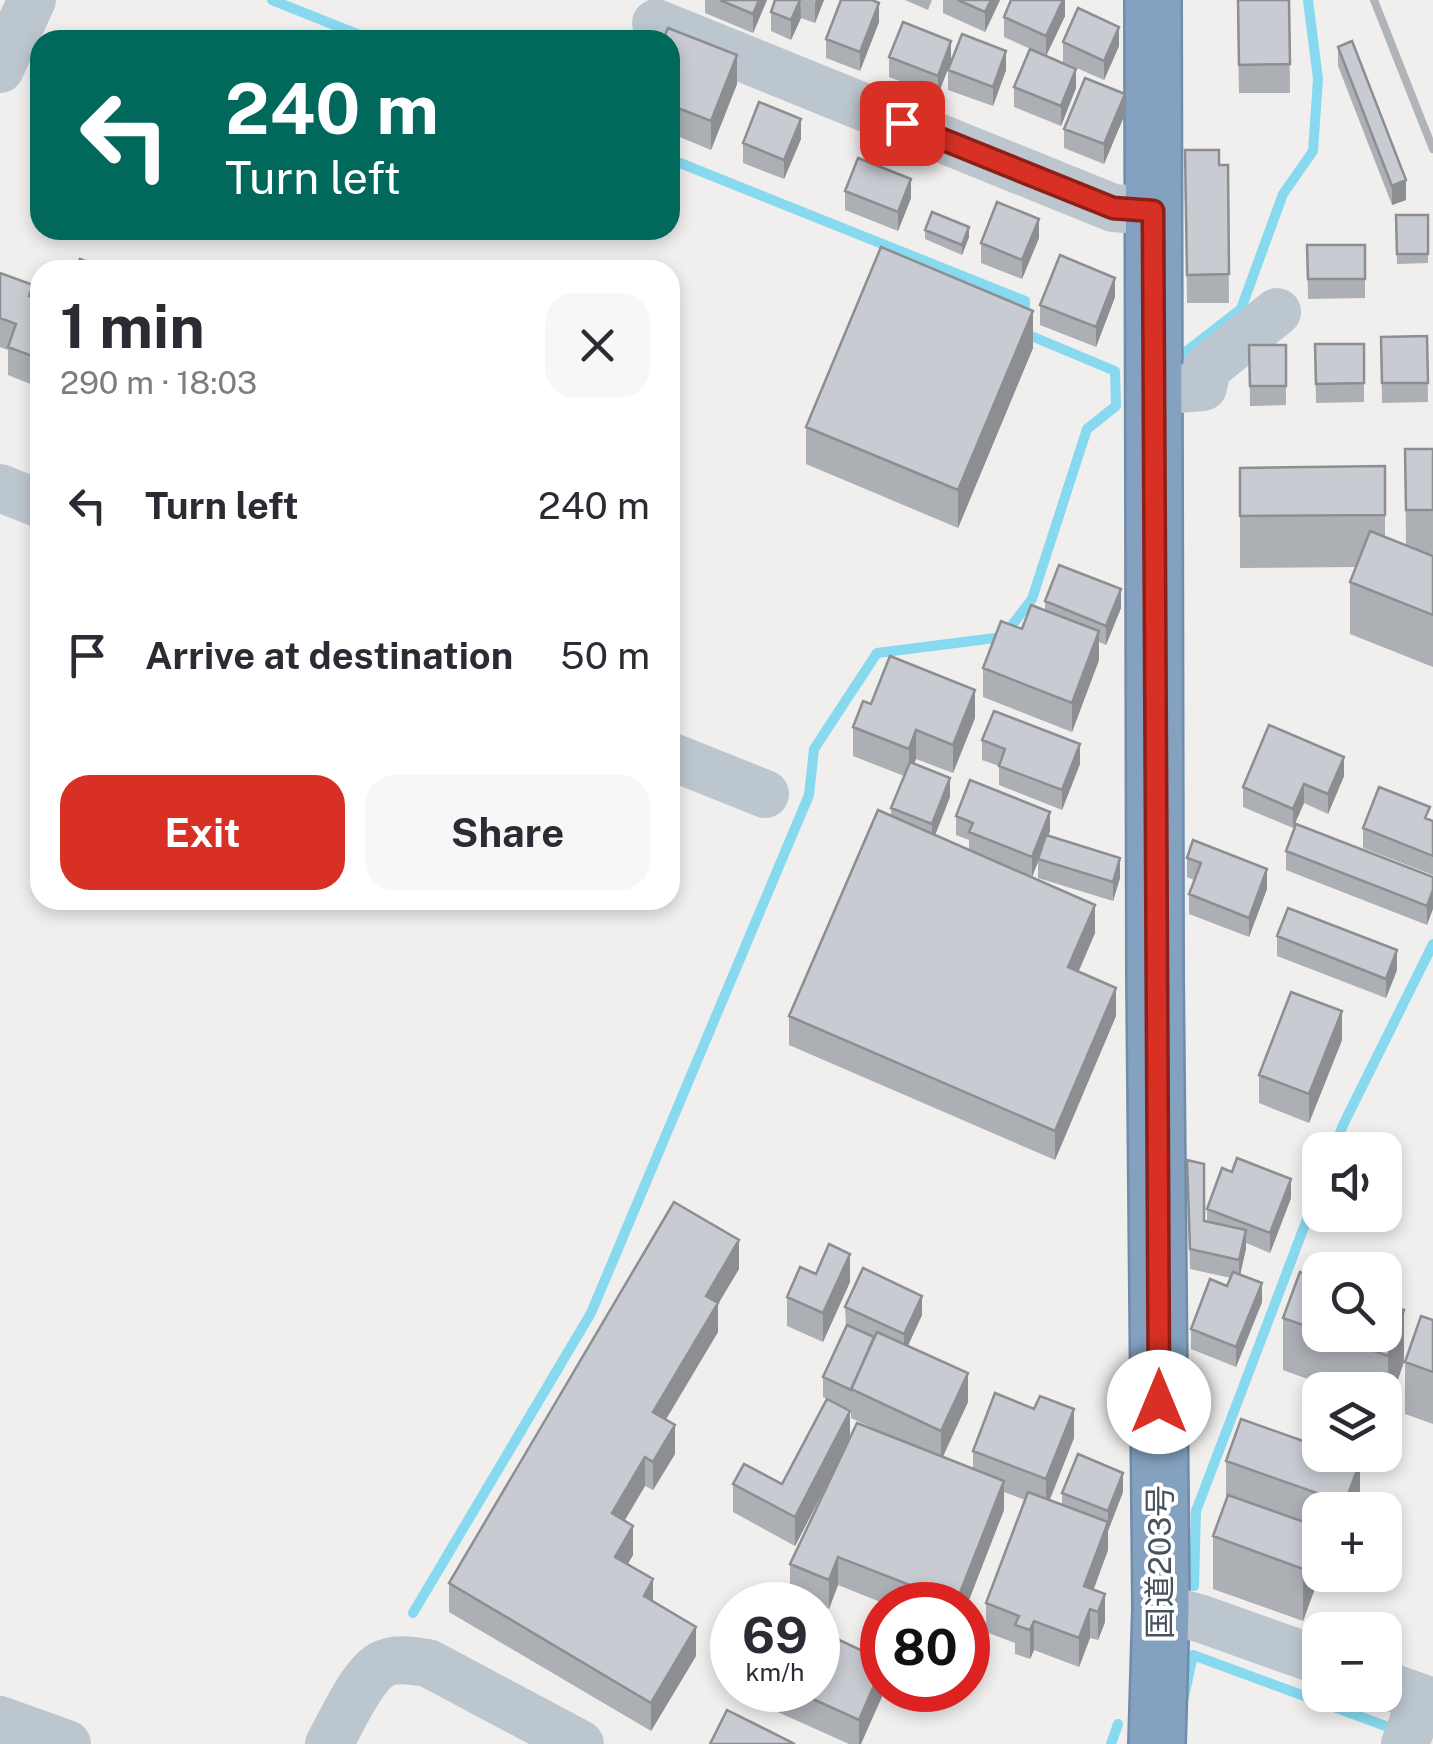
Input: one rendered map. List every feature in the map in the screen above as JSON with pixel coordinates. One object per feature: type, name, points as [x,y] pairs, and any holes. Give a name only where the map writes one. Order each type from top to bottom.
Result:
[{"type":"highway","name":"国道203号","points":[[1153,0],[1161,1608],[1157,1744]]},
{"type":"street","points":[[0,69],[32,0]]},
{"type":"street","points":[[656,23],[673,30]]},
{"type":"street","points":[[680,33],[1113,208],[1153,211]]},
{"type":"street","points":[[1154,390],[1203,387],[1207,368],[1277,312]]},
{"type":"street","points":[[0,488],[30,500]]},
{"type":"street","points":[[680,760],[765,794]]},
{"type":"street","points":[[1161,1608],[1302,1655]]},
{"type":"street","points":[[329,1744],[360,1688],[382,1665],[406,1659],[428,1663],[580,1744]]},
{"type":"street","points":[[1406,1744],[1413,1695]]},
{"type":"street","points":[[0,1720],[67,1744]]},
{"type":"building","points":[[720,0],[759,0],[753,14]]},
{"type":"building","points":[[775,0],[800,0],[791,20],[771,12]]},
{"type":"building","points":[[841,0],[879,3],[860,52],[826,39]]},
{"type":"building","points":[[958,0],[991,0],[985,12]]},
{"type":"building","points":[[1011,0],[1063,0],[1046,36],[1004,17]]},
{"type":"building","points":[[1238,0],[1289,0],[1290,64],[1239,65]]},
{"type":"building","points":[[1078,8],[1119,27],[1104,61],[1063,42]]},
{"type":"building","points":[[903,22],[951,41],[938,76],[889,57]]},
{"type":"building","points":[[680,33],[737,55],[711,121],[680,109]]},
{"type":"building","points":[[962,34],[1006,51],[993,87],[948,70]]},
{"type":"building","points":[[1352,41],[1406,180],[1392,186],[1338,47]]},
{"type":"building","points":[[1030,49],[1076,69],[1061,106],[1014,87]]},
{"type":"building","points":[[1085,78],[1125,94],[1104,144],[1064,129]]},
{"type":"building","points":[[759,102],[801,119],[784,160],[743,143]]},
{"type":"building","points":[[1185,150],[1219,150],[1219,165],[1228,165],[1229,274],[1187,275]]},
{"type":"building","points":[[858,158],[911,179],[898,212],[845,191]]},
{"type":"building","points":[[997,202],[1039,219],[1022,260],[981,243]]},
{"type":"building","points":[[932,212],[969,227],[962,245],[925,230]]},
{"type":"building","points":[[1396,215],[1428,215],[1428,254],[1397,254]]},
{"type":"building","points":[[1307,245],[1365,245],[1365,279],[1308,279]]},
{"type":"building","points":[[881,247],[1033,311],[958,490],[806,427]]},
{"type":"building","points":[[1060,255],[1115,278],[1096,327],[1040,305]]},
{"type":"building","points":[[0,273],[30,284],[30,355],[8,347],[16,324],[0,318]]},
{"type":"building","points":[[1427,336],[1428,383],[1382,383],[1381,337]]},
{"type":"building","points":[[1315,344],[1364,344],[1364,383],[1316,384]]},
{"type":"building","points":[[1249,345],[1286,345],[1286,386],[1250,386]]},
{"type":"building","points":[[1405,449],[1433,449],[1433,510],[1406,510]]},
{"type":"building","points":[[1385,466],[1385,515],[1240,516],[1240,468]]},
{"type":"building","points":[[1370,531],[1433,556],[1433,615],[1350,582]]},
{"type":"building","points":[[1059,565],[1121,589],[1106,626],[1045,601]]},
{"type":"building","points":[[1031,605],[1099,631],[1072,703],[983,668],[1001,621],[1022,629]]},
{"type":"building","points":[[890,656],[975,690],[953,745],[916,730],[909,749],[853,727],[863,701],[871,704]]},
{"type":"building","points":[[994,711],[1080,744],[1062,790],[999,766],[1005,749],[982,740]]},
{"type":"building","points":[[1269,725],[1344,757],[1328,794],[1304,784],[1293,809],[1243,787]]},
{"type":"building","points":[[910,762],[950,778],[932,824],[891,808]]},
{"type":"building","points":[[970,780],[1050,812],[1032,857],[969,832],[973,823],[956,816]]},
{"type":"building","points":[[1379,787],[1430,807],[1425,818],[1433,821],[1433,856],[1363,828]]},
{"type":"building","points":[[878,810],[1095,905],[1068,967],[1116,988],[1055,1131],[789,1016]]},
{"type":"building","points":[[1296,824],[1433,877],[1427,906],[1286,851]]},
{"type":"building","points":[[1046,835],[1120,858],[1113,882],[1038,859]]},
{"type":"building","points":[[1193,840],[1267,869],[1249,918],[1189,894],[1201,863],[1187,858]]},
{"type":"building","points":[[1288,908],[1397,950],[1386,979],[1277,936]]},
{"type":"building","points":[[1291,992],[1342,1011],[1309,1094],[1259,1075]]},
{"type":"building","points":[[1237,1158],[1291,1179],[1270,1233],[1207,1209],[1222,1168],[1232,1172]]},
{"type":"building","points":[[1187,1160],[1204,1164],[1204,1221],[1246,1230],[1239,1260],[1190,1249]]},
{"type":"building","points":[[674,1202],[739,1240],[706,1296],[718,1303],[653,1412],[675,1425],[653,1462],[645,1457],[612,1513],[633,1526],[615,1557],[653,1579],[644,1596],[696,1627],[651,1703],[449,1583]]},
{"type":"building","points":[[829,1244],[850,1254],[823,1313],[787,1297],[800,1267],[816,1274]]},
{"type":"building","points":[[863,1268],[922,1296],[904,1334],[845,1307]]},
{"type":"building","points":[[1233,1272],[1262,1283],[1236,1347],[1191,1329],[1210,1279],[1227,1286]]},
{"type":"building","points":[[1300,1272],[1302,1325],[1283,1318]]},
{"type":"building","points":[[1421,1316],[1433,1320],[1433,1372],[1405,1362]]},
{"type":"building","points":[[847,1325],[874,1337],[851,1390],[823,1377]]},
{"type":"building","points":[[877,1332],[968,1373],[941,1431],[851,1389]]},
{"type":"building","points":[[995,1393],[1034,1409],[1040,1396],[1074,1409],[1046,1479],[973,1451]]},
{"type":"building","points":[[827,1399],[850,1411],[795,1517],[733,1484],[744,1464],[782,1484]]},
{"type":"building","points":[[1241,1419],[1302,1441],[1302,1472],[1356,1472],[1349,1492],[1314,1492],[1226,1461]]},
{"type":"building","points":[[857,1423],[1004,1481],[964,1582],[902,1582],[838,1557],[829,1580],[790,1564]]},
{"type":"building","points":[[1078,1454],[1123,1473],[1108,1511],[1062,1493]]},
{"type":"building","points":[[1028,1492],[1108,1522],[1084,1586],[1105,1594],[1098,1612],[1090,1609],[1079,1638],[1034,1621],[1030,1630],[1015,1625],[1019,1616],[990,1605],[990,1592]]},
{"type":"building","points":[[1228,1495],[1302,1521],[1302,1569],[1213,1536]]},
{"type":"building","points":[[840,1640],[860,1650],[862,1712],[859,1720],[840,1711]]},
{"type":"building","points":[[726,1712],[731,1712],[795,1744],[710,1744]]},
{"type":"waterway","points":[[272,0],[347,30]]},
{"type":"waterway","points":[[1174,361],[1241,309],[1283,194],[1313,151],[1318,79],[1308,0]]},
{"type":"waterway","points":[[413,1613],[591,1313],[809,795],[814,749],[877,653],[1003,637],[1032,599],[1087,429],[1116,406],[1115,371],[1024,333],[1025,301],[680,163]]},
{"type":"waterway","points":[[1340,1132],[1433,944]]},
{"type":"waterway","points":[[1194,1586],[1196,1511],[1302,1232]]},
{"type":"waterway","points":[[1184,1697],[1193,1655],[1399,1731]]},
{"type":"waterway","points":[[1111,1744],[1118,1724]]},
{"type":"railway","points":[[1374,0],[1433,149]]},
{"type":"route","points":[[902,123],[1113,208],[1153,211],[1159,1402]]}]
